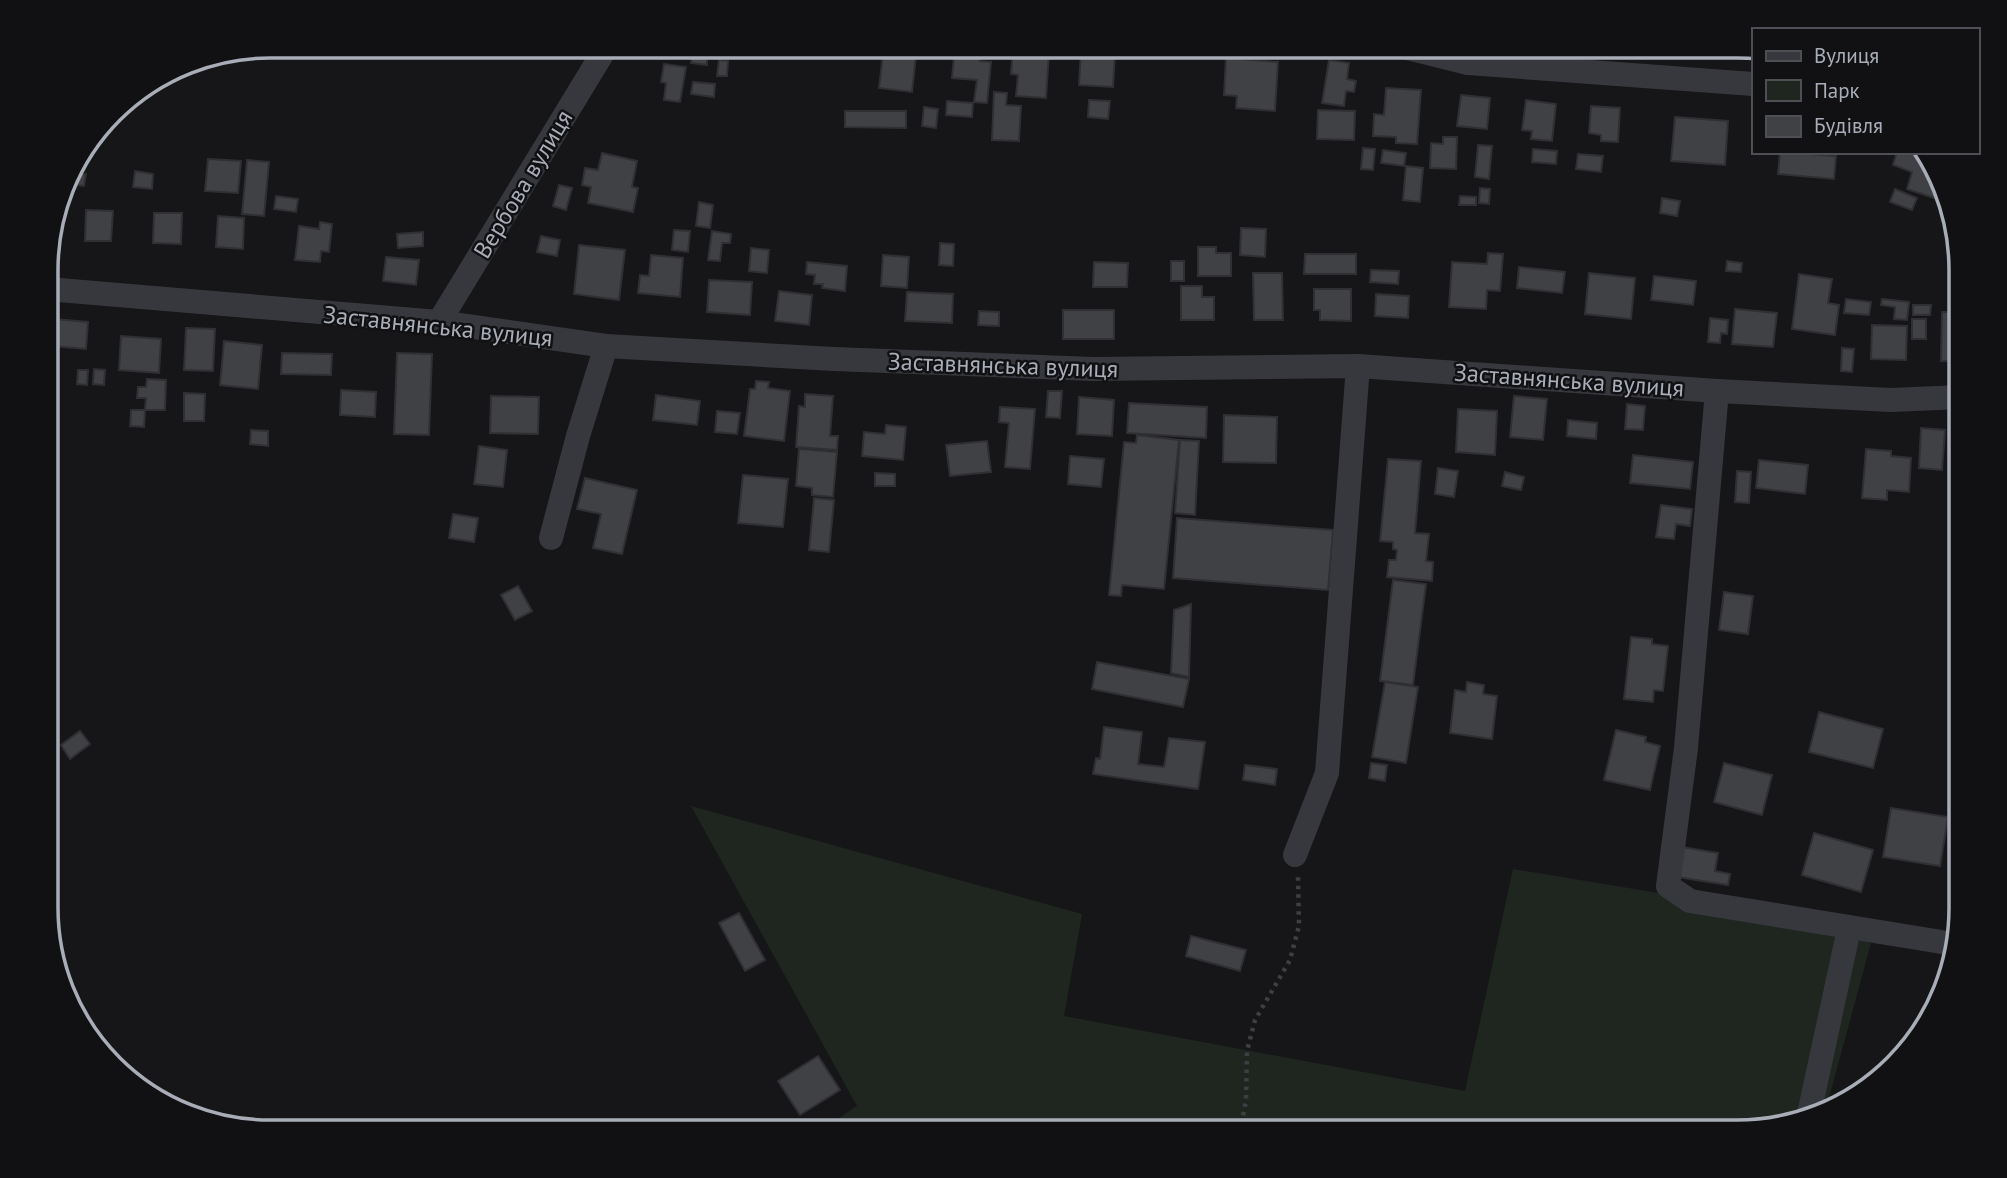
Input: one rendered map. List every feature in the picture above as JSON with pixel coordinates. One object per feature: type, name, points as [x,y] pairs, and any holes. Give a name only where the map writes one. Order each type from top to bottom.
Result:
[{"type":"street","name":"Вербова вулиця","points":[[439,322],[600,58]]},
{"type":"street","points":[[1448,58],[1468,63],[1752,84]]},
{"type":"street","name":"Заставнянська вулиця","points":[[58,290],[439,322],[606,346],[834,359],[1093,369],[1358,366],[1717,391],[1891,400],[1949,398]]},
{"type":"street","points":[[551,538],[606,346]]},
{"type":"street","points":[[1295,855],[1327,773],[1358,366]]},
{"type":"street","points":[[1717,391],[1686,748],[1668,886],[1690,901],[1849,929],[1946,942]]},
{"type":"street","points":[[1811,1107],[1849,929]]},
{"type":"path","points":[[1242,1120],[1246,1100],[1247,1051],[1255,1020],[1290,960],[1299,926],[1295,855]]},
{"type":"green space","points":[[691,806],[1082,914],[1064,1016],[1465,1091],[1513,869],[1683,897],[1871,943],[1829,1099],[1778,1116],[1751,1120],[835,1120],[857,1106]]},
{"type":"building","points":[[692,58],[707,58],[707,65],[691,63]]},
{"type":"building","points":[[883,58],[916,58],[912,92],[879,88]]},
{"type":"building","points":[[954,58],[980,58],[980,61],[991,62],[987,103],[974,102],[977,80],[952,78]]},
{"type":"building","points":[[1012,58],[1049,58],[1046,98],[1016,96],[1018,75],[1011,74]]},
{"type":"building","points":[[1081,58],[1115,58],[1113,87],[1079,85]]},
{"type":"building","points":[[1226,58],[1278,62],[1275,111],[1236,108],[1237,96],[1224,95]]},
{"type":"building","points":[[719,60],[728,61],[727,76],[717,76]]},
{"type":"building","points":[[1329,60],[1349,63],[1347,79],[1356,81],[1354,92],[1346,91],[1344,106],[1322,103]]},
{"type":"building","points":[[664,64],[686,67],[680,102],[664,100],[666,83],[661,82]]},
{"type":"building","points":[[693,82],[715,84],[714,97],[691,94]]},
{"type":"building","points":[[1386,88],[1421,90],[1417,144],[1396,143],[1396,137],[1373,136],[1374,114],[1384,115]]},
{"type":"building","points":[[994,92],[1007,93],[1006,105],[1021,106],[1019,141],[992,140]]},
{"type":"building","points":[[1461,95],[1490,98],[1487,129],[1457,126]]},
{"type":"building","points":[[1089,100],[1110,101],[1108,119],[1088,117]]},
{"type":"building","points":[[1526,100],[1556,104],[1552,141],[1531,139],[1532,131],[1522,130]]},
{"type":"building","points":[[947,101],[973,103],[972,117],[946,115]]},
{"type":"building","points":[[1591,106],[1620,108],[1618,142],[1601,141],[1601,135],[1589,133]]},
{"type":"building","points":[[924,107],[938,109],[936,128],[922,126]]},
{"type":"building","points":[[1318,110],[1355,111],[1354,140],[1317,139]]},
{"type":"building","points":[[845,111],[906,111],[906,128],[845,127]]},
{"type":"building","points":[[1675,117],[1728,121],[1725,165],[1671,161]]},
{"type":"building","points":[[1443,137],[1457,137],[1456,169],[1430,168],[1431,143],[1443,144]]},
{"type":"building","points":[[1478,145],[1492,146],[1489,179],[1475,177]]},
{"type":"building","points":[[1363,148],[1375,149],[1373,170],[1361,169]]},
{"type":"building","points":[[1533,149],[1557,151],[1556,164],[1532,162]]},
{"type":"building","points":[[1383,150],[1406,153],[1404,166],[1381,163]]},
{"type":"building","points":[[602,153],[637,161],[632,187],[638,188],[633,212],[588,203],[591,187],[582,185],[585,168],[598,170]]},
{"type":"building","points":[[1578,154],[1603,156],[1601,172],[1576,169]]},
{"type":"building","points":[[1780,154],[1836,156],[1834,179],[1778,174]]},
{"type":"building","points":[[1896,154],[1914,154],[1927,176],[1934,198],[1907,189],[1912,172],[1893,165]]},
{"type":"building","points":[[208,159],[241,161],[238,193],[205,191]]},
{"type":"building","points":[[247,160],[269,162],[264,216],[242,214]]},
{"type":"building","points":[[1406,166],[1423,168],[1420,202],[1403,200]]},
{"type":"building","points":[[135,171],[153,174],[152,189],[133,187]]},
{"type":"building","points":[[81,173],[86,174],[84,186],[76,185]]},
{"type":"building","points":[[559,185],[572,188],[566,210],[553,206]]},
{"type":"building","points":[[1480,188],[1490,189],[1489,204],[1479,203]]},
{"type":"building","points":[[1895,189],[1917,198],[1912,210],[1890,202]]},
{"type":"building","points":[[276,196],[298,199],[296,212],[274,209]]},
{"type":"building","points":[[1460,196],[1476,197],[1476,205],[1459,205]]},
{"type":"building","points":[[1662,198],[1680,201],[1677,216],[1660,213]]},
{"type":"building","points":[[699,202],[713,205],[710,228],[696,226]]},
{"type":"building","points":[[86,210],[113,211],[111,241],[85,241]]},
{"type":"building","points":[[154,213],[182,213],[181,244],[153,243]]},
{"type":"building","points":[[218,216],[244,218],[243,249],[216,247]]},
{"type":"building","points":[[320,222],[332,224],[329,252],[321,251],[320,262],[295,260],[299,226],[319,229]]},
{"type":"building","points":[[1241,228],[1266,229],[1265,257],[1240,255]]},
{"type":"building","points":[[674,230],[690,231],[688,252],[672,250]]},
{"type":"building","points":[[712,231],[731,234],[730,243],[722,243],[720,261],[708,260]]},
{"type":"building","points":[[423,232],[423,246],[398,248],[397,234]]},
{"type":"building","points":[[541,236],[560,240],[557,256],[537,252]]},
{"type":"building","points":[[940,243],[954,244],[953,266],[939,265]]},
{"type":"building","points":[[579,245],[625,250],[619,300],[574,294]]},
{"type":"building","points":[[1198,247],[1216,247],[1216,253],[1231,253],[1231,276],[1198,276]]},
{"type":"building","points":[[751,248],[769,250],[767,273],[749,271]]},
{"type":"building","points":[[1488,253],[1503,254],[1500,291],[1487,290],[1486,309],[1449,307],[1452,262],[1487,264]]},
{"type":"building","points":[[1305,254],[1356,254],[1356,274],[1304,274]]},
{"type":"building","points":[[651,255],[683,258],[680,297],[638,293],[640,275],[649,276]]},
{"type":"building","points":[[883,255],[909,257],[907,288],[881,286]]},
{"type":"building","points":[[386,257],[419,260],[416,285],[383,281]]},
{"type":"building","points":[[1171,261],[1184,261],[1184,281],[1171,281]]},
{"type":"building","points":[[1727,261],[1742,263],[1741,272],[1726,271]]},
{"type":"building","points":[[807,262],[847,266],[845,291],[822,288],[823,284],[814,284],[815,275],[806,274]]},
{"type":"building","points":[[1094,262],[1128,263],[1127,287],[1093,287]]},
{"type":"building","points":[[1519,267],[1565,272],[1562,293],[1517,288]]},
{"type":"building","points":[[1371,270],[1399,271],[1398,284],[1370,282]]},
{"type":"building","points":[[1253,273],[1282,273],[1283,320],[1254,320]]},
{"type":"building","points":[[1589,273],[1635,278],[1631,319],[1585,314]]},
{"type":"building","points":[[1799,274],[1832,279],[1828,303],[1839,305],[1835,335],[1792,329]]},
{"type":"building","points":[[1654,276],[1696,281],[1693,305],[1651,300]]},
{"type":"building","points":[[709,280],[752,282],[750,315],[707,312]]},
{"type":"building","points":[[1181,286],[1202,286],[1202,297],[1214,297],[1214,320],[1181,320]]},
{"type":"building","points":[[1314,289],[1351,289],[1351,321],[1320,320],[1320,310],[1314,310]]},
{"type":"building","points":[[779,291],[812,295],[809,325],[775,321]]},
{"type":"building","points":[[907,292],[953,294],[952,323],[905,321]]},
{"type":"building","points":[[1376,294],[1409,296],[1408,318],[1375,316]]},
{"type":"building","points":[[1846,299],[1871,302],[1869,315],[1844,313]]},
{"type":"building","points":[[1882,299],[1909,302],[1907,320],[1894,319],[1895,307],[1881,305]]},
{"type":"building","points":[[1913,305],[1931,305],[1930,315],[1913,315]]},
{"type":"building","points":[[1735,309],[1777,313],[1773,347],[1732,344]]},
{"type":"building","points":[[1063,310],[1114,310],[1114,339],[1063,339]]},
{"type":"building","points":[[979,311],[999,312],[999,326],[978,325]]},
{"type":"building","points":[[1942,312],[1949,312],[1949,361],[1941,361]]},
{"type":"building","points":[[1710,318],[1728,320],[1727,334],[1721,333],[1720,343],[1708,342]]},
{"type":"building","points":[[58,319],[88,322],[86,349],[58,347]]},
{"type":"building","points":[[1912,319],[1926,319],[1926,339],[1912,339]]},
{"type":"building","points":[[1872,325],[1907,326],[1906,360],[1871,359]]},
{"type":"building","points":[[186,328],[215,329],[213,371],[184,370]]},
{"type":"building","points":[[121,336],[161,339],[159,373],[119,370]]},
{"type":"building","points":[[224,341],[262,345],[258,389],[220,385]]},
{"type":"building","points":[[1842,348],[1854,349],[1852,372],[1841,371]]},
{"type":"building","points":[[282,353],[332,354],[331,375],[281,374]]},
{"type":"building","points":[[397,353],[432,354],[429,435],[394,434]]},
{"type":"building","points":[[94,369],[105,370],[104,385],[93,384]]},
{"type":"building","points":[[78,370],[88,370],[87,385],[77,384]]},
{"type":"building","points":[[147,379],[166,380],[165,410],[145,410],[146,398],[137,398],[138,387],[146,387]]},
{"type":"building","points":[[756,381],[769,382],[768,388],[790,391],[784,441],[744,436],[750,389],[755,389]]},
{"type":"building","points":[[341,390],[376,392],[375,417],[340,415]]},
{"type":"building","points":[[1048,391],[1062,391],[1060,418],[1046,417]]},
{"type":"building","points":[[184,393],[205,394],[204,421],[184,421]]},
{"type":"building","points":[[805,394],[833,396],[830,436],[838,436],[837,450],[796,447],[799,406],[805,407]]},
{"type":"building","points":[[656,395],[700,401],[697,425],[653,420]]},
{"type":"building","points":[[491,396],[539,397],[538,434],[490,433]]},
{"type":"building","points":[[1514,396],[1547,399],[1543,440],[1510,437]]},
{"type":"building","points":[[1079,397],[1114,400],[1112,436],[1077,434]]},
{"type":"building","points":[[1129,403],[1207,407],[1206,438],[1127,433]]},
{"type":"building","points":[[1627,404],[1645,406],[1643,430],[1625,429]]},
{"type":"building","points":[[1000,407],[1035,409],[1030,469],[1005,467],[1009,423],[999,422]]},
{"type":"building","points":[[1458,409],[1497,411],[1495,455],[1456,452]]},
{"type":"building","points":[[131,410],[145,410],[144,427],[130,426]]},
{"type":"building","points":[[717,411],[740,413],[737,434],[715,432]]},
{"type":"building","points":[[1224,415],[1277,417],[1276,463],[1223,462]]},
{"type":"building","points":[[1568,420],[1597,423],[1596,439],[1567,436]]},
{"type":"building","points":[[886,425],[906,427],[903,460],[862,456],[864,432],[885,434]]},
{"type":"building","points":[[1921,428],[1945,430],[1942,470],[1919,468]]},
{"type":"building","points":[[251,430],[268,431],[268,446],[250,444]]},
{"type":"building","points":[[1137,435],[1179,440],[1164,589],[1122,585],[1121,596],[1109,595],[1124,442],[1136,443]]},
{"type":"building","points":[[1180,440],[1199,441],[1195,515],[1175,513]]},
{"type":"building","points":[[987,441],[991,472],[950,476],[946,445]]},
{"type":"building","points":[[479,446],[507,450],[503,487],[474,484]]},
{"type":"building","points":[[799,449],[837,452],[833,497],[812,495],[812,488],[796,486]]},
{"type":"building","points":[[1866,449],[1891,451],[1891,456],[1911,458],[1909,492],[1887,490],[1887,500],[1862,498]]},
{"type":"building","points":[[1633,455],[1693,462],[1690,489],[1630,483]]},
{"type":"building","points":[[1070,456],[1104,459],[1101,487],[1068,484]]},
{"type":"building","points":[[1388,459],[1421,461],[1415,533],[1429,534],[1426,561],[1433,562],[1432,581],[1387,577],[1389,560],[1396,560],[1397,550],[1393,549],[1393,542],[1380,541]]},
{"type":"building","points":[[1759,460],[1808,465],[1805,494],[1756,488]]},
{"type":"building","points":[[1438,468],[1458,471],[1454,497],[1435,494]]},
{"type":"building","points":[[1737,471],[1751,472],[1749,503],[1735,502]]},
{"type":"building","points":[[1505,472],[1524,477],[1521,490],[1502,486]]},
{"type":"building","points":[[875,473],[895,474],[895,486],[875,486]]},
{"type":"building","points":[[743,475],[788,479],[783,527],[738,523]]},
{"type":"building","points":[[585,478],[637,490],[622,554],[593,548],[601,514],[577,509]]},
{"type":"building","points":[[814,498],[834,500],[829,552],[809,550]]},
{"type":"building","points":[[1661,505],[1692,509],[1690,526],[1676,524],[1674,539],[1656,537]]},
{"type":"building","points":[[453,514],[478,518],[474,542],[449,538]]},
{"type":"building","points":[[1177,518],[1333,530],[1328,590],[1173,578]]},
{"type":"building","points":[[1393,580],[1426,584],[1413,685],[1380,681]]},
{"type":"building","points":[[518,586],[532,611],[515,620],[501,595]]},
{"type":"building","points":[[1724,592],[1753,596],[1748,634],[1719,630]]},
{"type":"building","points":[[1191,604],[1189,677],[1171,673],[1174,610]]},
{"type":"building","points":[[1631,637],[1652,639],[1652,644],[1668,646],[1663,691],[1654,690],[1653,702],[1624,699]]},
{"type":"building","points":[[1097,662],[1189,679],[1183,707],[1092,689]]},
{"type":"building","points":[[1385,682],[1418,687],[1406,763],[1372,757]]},
{"type":"building","points":[[1467,682],[1484,685],[1483,694],[1497,696],[1492,739],[1450,733],[1455,690],[1466,692]]},
{"type":"building","points":[[1819,712],[1883,729],[1873,768],[1809,752]]},
{"type":"building","points":[[1104,727],[1142,732],[1138,764],[1164,767],[1169,738],[1205,742],[1198,789],[1093,774],[1096,758],[1100,759]]},
{"type":"building","points":[[1616,730],[1646,737],[1645,742],[1660,746],[1650,790],[1604,780]]},
{"type":"building","points":[[80,731],[90,744],[70,759],[61,745]]},
{"type":"building","points":[[1371,763],[1387,765],[1385,781],[1369,778]]},
{"type":"building","points":[[1724,763],[1772,775],[1762,815],[1714,802]]},
{"type":"building","points":[[1245,765],[1277,769],[1275,785],[1243,780]]},
{"type":"building","points":[[1891,808],[1948,817],[1940,866],[1883,857]]},
{"type":"building","points":[[1814,833],[1873,850],[1861,892],[1802,875]]},
{"type":"building","points":[[1682,847],[1718,853],[1715,871],[1730,874],[1728,885],[1677,877]]},
{"type":"building","points":[[739,913],[765,960],[745,971],[719,923]]},
{"type":"building","points":[[1191,936],[1246,950],[1240,971],[1186,956]]},
{"type":"building","points":[[818,1056],[840,1090],[800,1115],[778,1081]]}]
